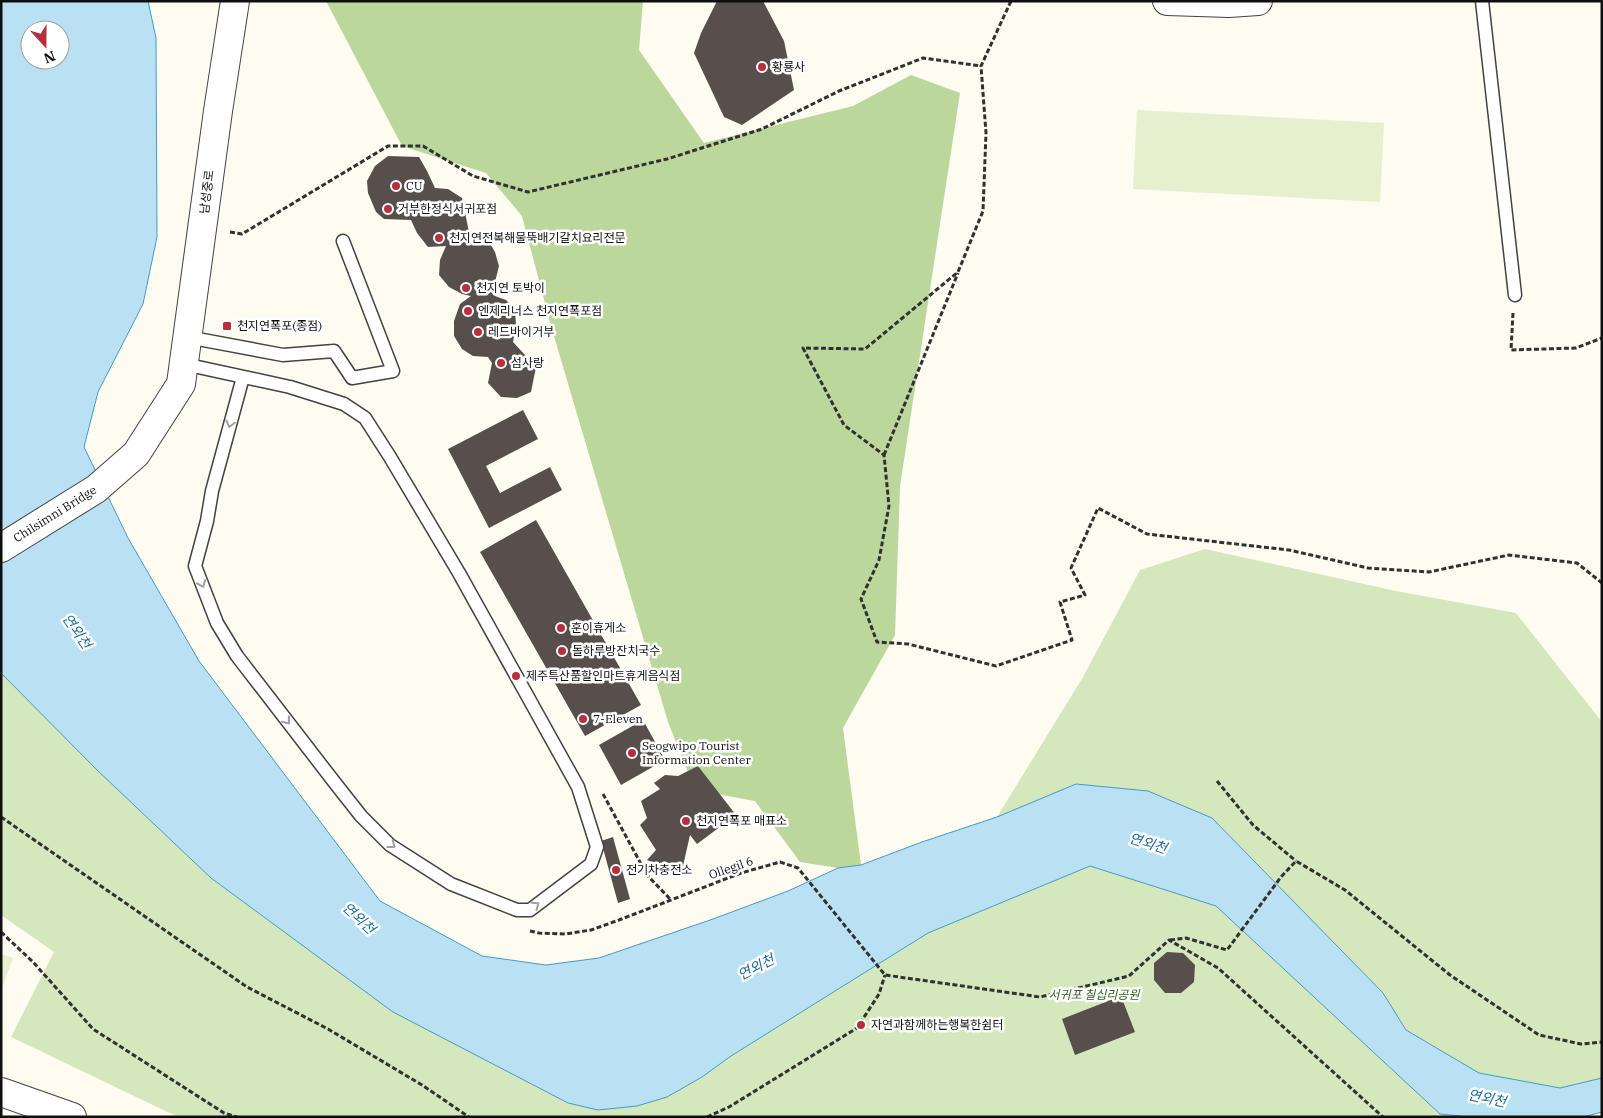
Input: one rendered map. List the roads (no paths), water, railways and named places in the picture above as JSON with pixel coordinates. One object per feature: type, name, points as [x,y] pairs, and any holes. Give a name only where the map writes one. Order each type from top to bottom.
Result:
[{"type":"street","name":"남성중로","points":[[182,374],[235,1]]},
{"type":"street","points":[[1167,1],[1229,3],[1258,1]]},
{"type":"street","name":"Chilsimni Bridge","points":[[1,548],[96,489],[136,454],[182,374]]},
{"type":"street","points":[[1,1092],[72,1117]]},
{"type":"lane","points":[[1482,1],[1515,295]]},
{"type":"lane","points":[[187,337],[283,355],[334,351],[352,378],[393,372],[343,241]]},
{"type":"lane","points":[[182,374],[243,377],[290,387],[344,404],[366,418],[459,572],[578,787],[597,847],[591,864],[530,910],[517,910],[451,884],[390,845],[361,816],[237,656],[217,623],[195,566],[207,521],[212,491],[243,377]]},
{"type":"water","name":"연외천","points":[[1,1],[148,1],[156,38],[157,237],[143,304],[98,392],[84,447],[128,538],[199,661],[380,901],[482,956],[546,965],[599,958],[788,891],[838,868],[861,865],[997,817],[1076,784],[1148,791],[1212,818],[1383,993],[1406,1030],[1479,1073],[1560,1088],[1602,1078],[1602,1112],[1583,1117],[1470,1117],[1440,1114],[1216,906],[1090,866],[928,933],[731,1056],[702,1077],[667,1097],[637,1106],[598,1110],[568,1103],[393,1012],[211,878],[97,770],[1,673]]},
{"type":"place","name":"황룡사","points":[[762,67]]},
{"type":"place","name":"CU","points":[[396,186]]},
{"type":"place","name":"거부한정식서귀포점","points":[[388,209]]},
{"type":"place","name":"천지연전복해물뚝배기갈치요리전문","points":[[439,238]]},
{"type":"place","name":"천지연 토박이","points":[[466,288]]},
{"type":"place","name":"엔제리너스 천지연폭포점","points":[[468,311]]},
{"type":"place","name":"천지연폭포(종점)","points":[[227,326]]},
{"type":"place","name":"레드바이거부","points":[[478,332]]},
{"type":"place","name":"섬사랑","points":[[501,363]]},
{"type":"place","name":"훈이휴게소","points":[[561,628]]},
{"type":"place","name":"돌하루방잔치국수","points":[[562,651]]},
{"type":"place","name":"제주특산품할인마트휴게음식점","points":[[516,676]]},
{"type":"place","name":"7-Eleven","points":[[583,719]]},
{"type":"place","name":"Seogwipo Tourist Information Center","points":[[632,753]]},
{"type":"place","name":"천지연폭포 매표소","points":[[686,821]]},
{"type":"place","name":"전기차충전소","points":[[616,870]]},
{"type":"place","name":"자연과함께하는행복한쉼터","points":[[861,1025]]},
{"type":"park label","name":"서귀포 칠십리공원","points":[[1094,995]]}]
